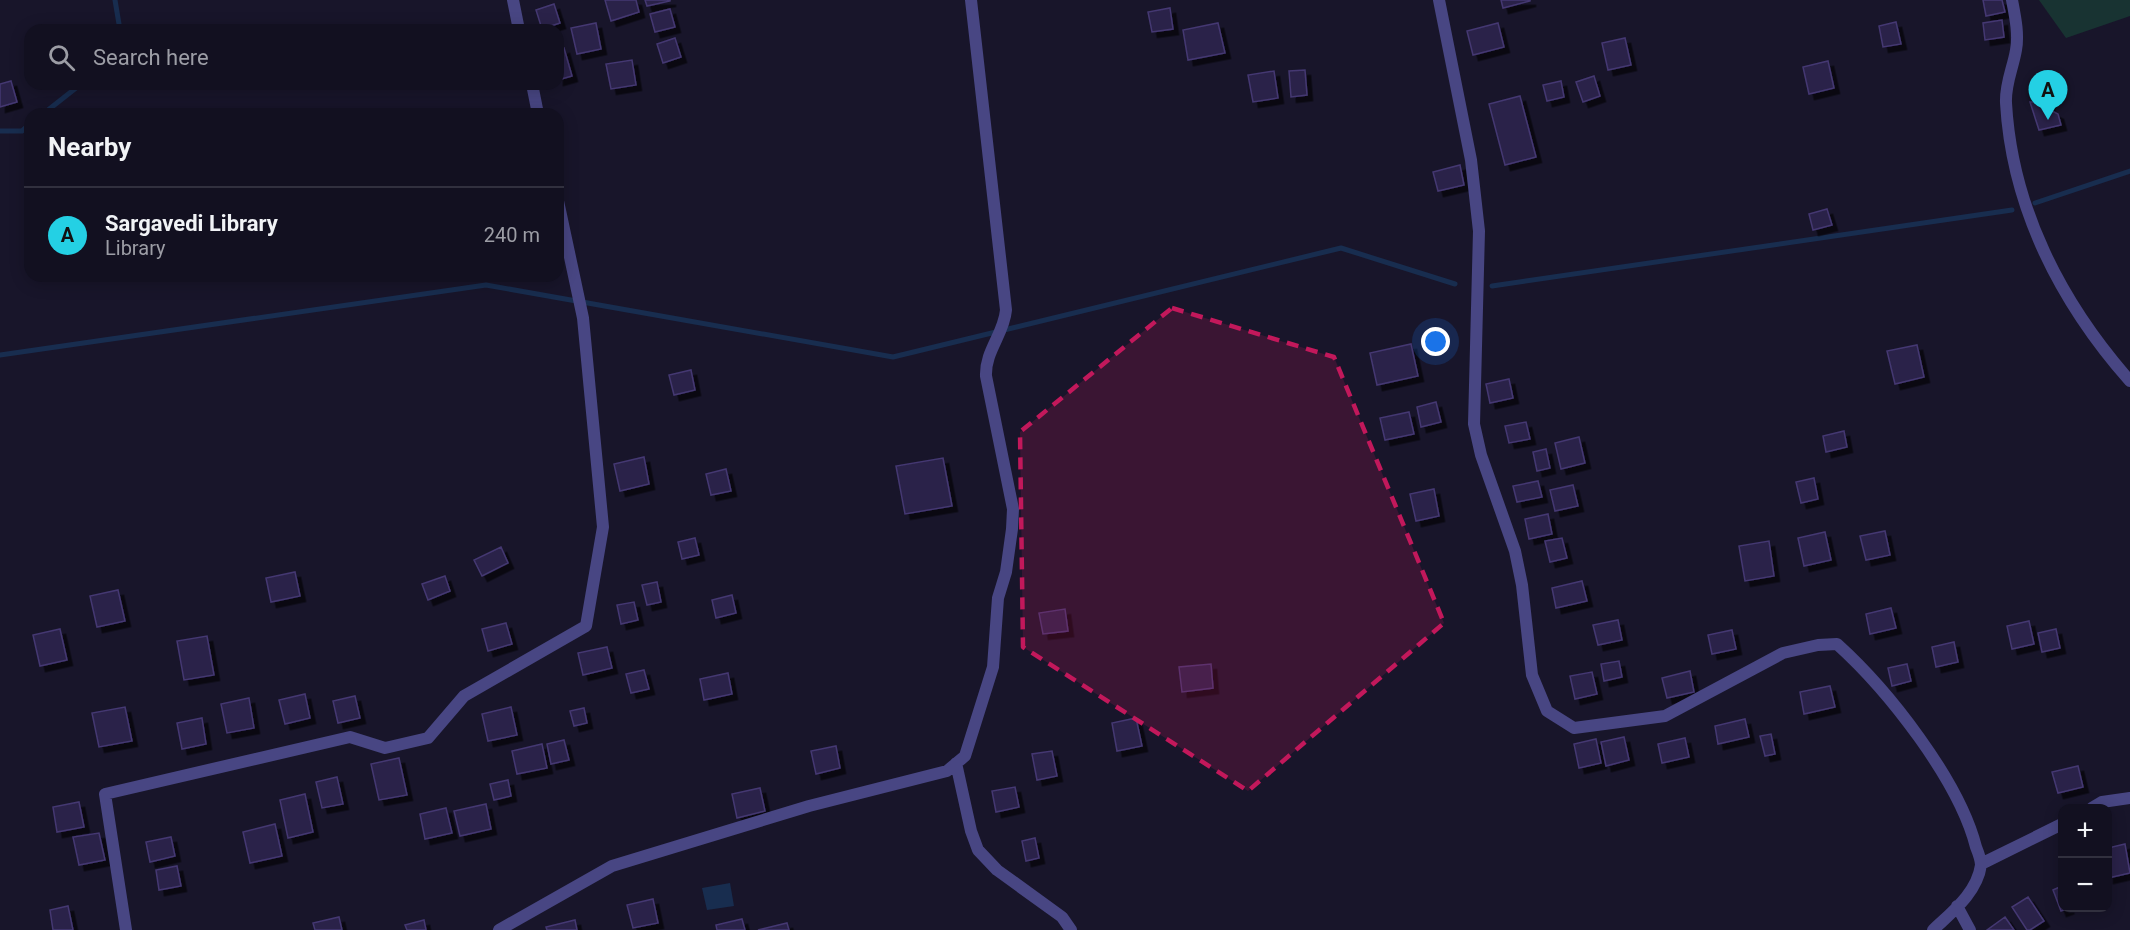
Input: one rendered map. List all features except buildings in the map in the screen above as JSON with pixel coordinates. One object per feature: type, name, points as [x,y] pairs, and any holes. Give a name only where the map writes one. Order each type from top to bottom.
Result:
[{"type":"street","points":[[513,0],[518,24]]},
{"type":"street","points":[[499,930],[612,866],[809,806],[947,771],[965,756],[993,667],[999,598],[1006,572],[1013,509],[986,376],[986,363],[1005,321],[1006,310],[971,0]]},
{"type":"street","points":[[1439,0],[1469,149],[1479,231],[1474,424],[1481,455],[1515,551],[1522,585],[1532,675],[1547,711],[1574,728],[1665,716],[1783,653],[1818,645],[1837,644],[1855,660],[1933,755],[1972,832],[1981,864],[1967,897],[1933,930]]},
{"type":"street","points":[[2012,0],[2017,49],[2008,79],[2006,102],[2022,195],[2031,225],[2068,300],[2103,351],[2130,381]]},
{"type":"street","points":[[533,90],[537,108]]},
{"type":"street","points":[[126,930],[105,794],[350,737],[385,748],[428,738],[464,696],[586,626],[603,527],[580,297],[564,227]]},
{"type":"street","points":[[956,764],[971,831],[978,850],[1020,888],[1062,917],[1071,930]]},
{"type":"street","points":[[2099,804],[2130,798]]},
{"type":"street","points":[[1981,864],[2058,826]]},
{"type":"street","points":[[1958,906],[1970,930]]},
{"type":"highlighted area","points":[[1172,308],[1334,357],[1444,623],[1248,791],[1023,647],[1020,432]]},
{"type":"green space","points":[[2039,0],[2130,0],[2130,16],[2066,38]]},
{"type":"water","points":[[730,883],[734,906],[707,910],[702,888]]},
{"type":"waterway","points":[[115,0],[119,24]]},
{"type":"waterway","points":[[51,108],[73,90]]},
{"type":"waterway","points":[[0,131],[24,129]]},
{"type":"waterway","points":[[2035,203],[2130,171]]},
{"type":"waterway","points":[[1492,286],[2012,210]]},
{"type":"waterway","points":[[0,355],[486,285],[893,357],[1341,248],[1455,284]]},
{"type":"place","name":"Sargavedi Library","points":[[2048,120]]}]
